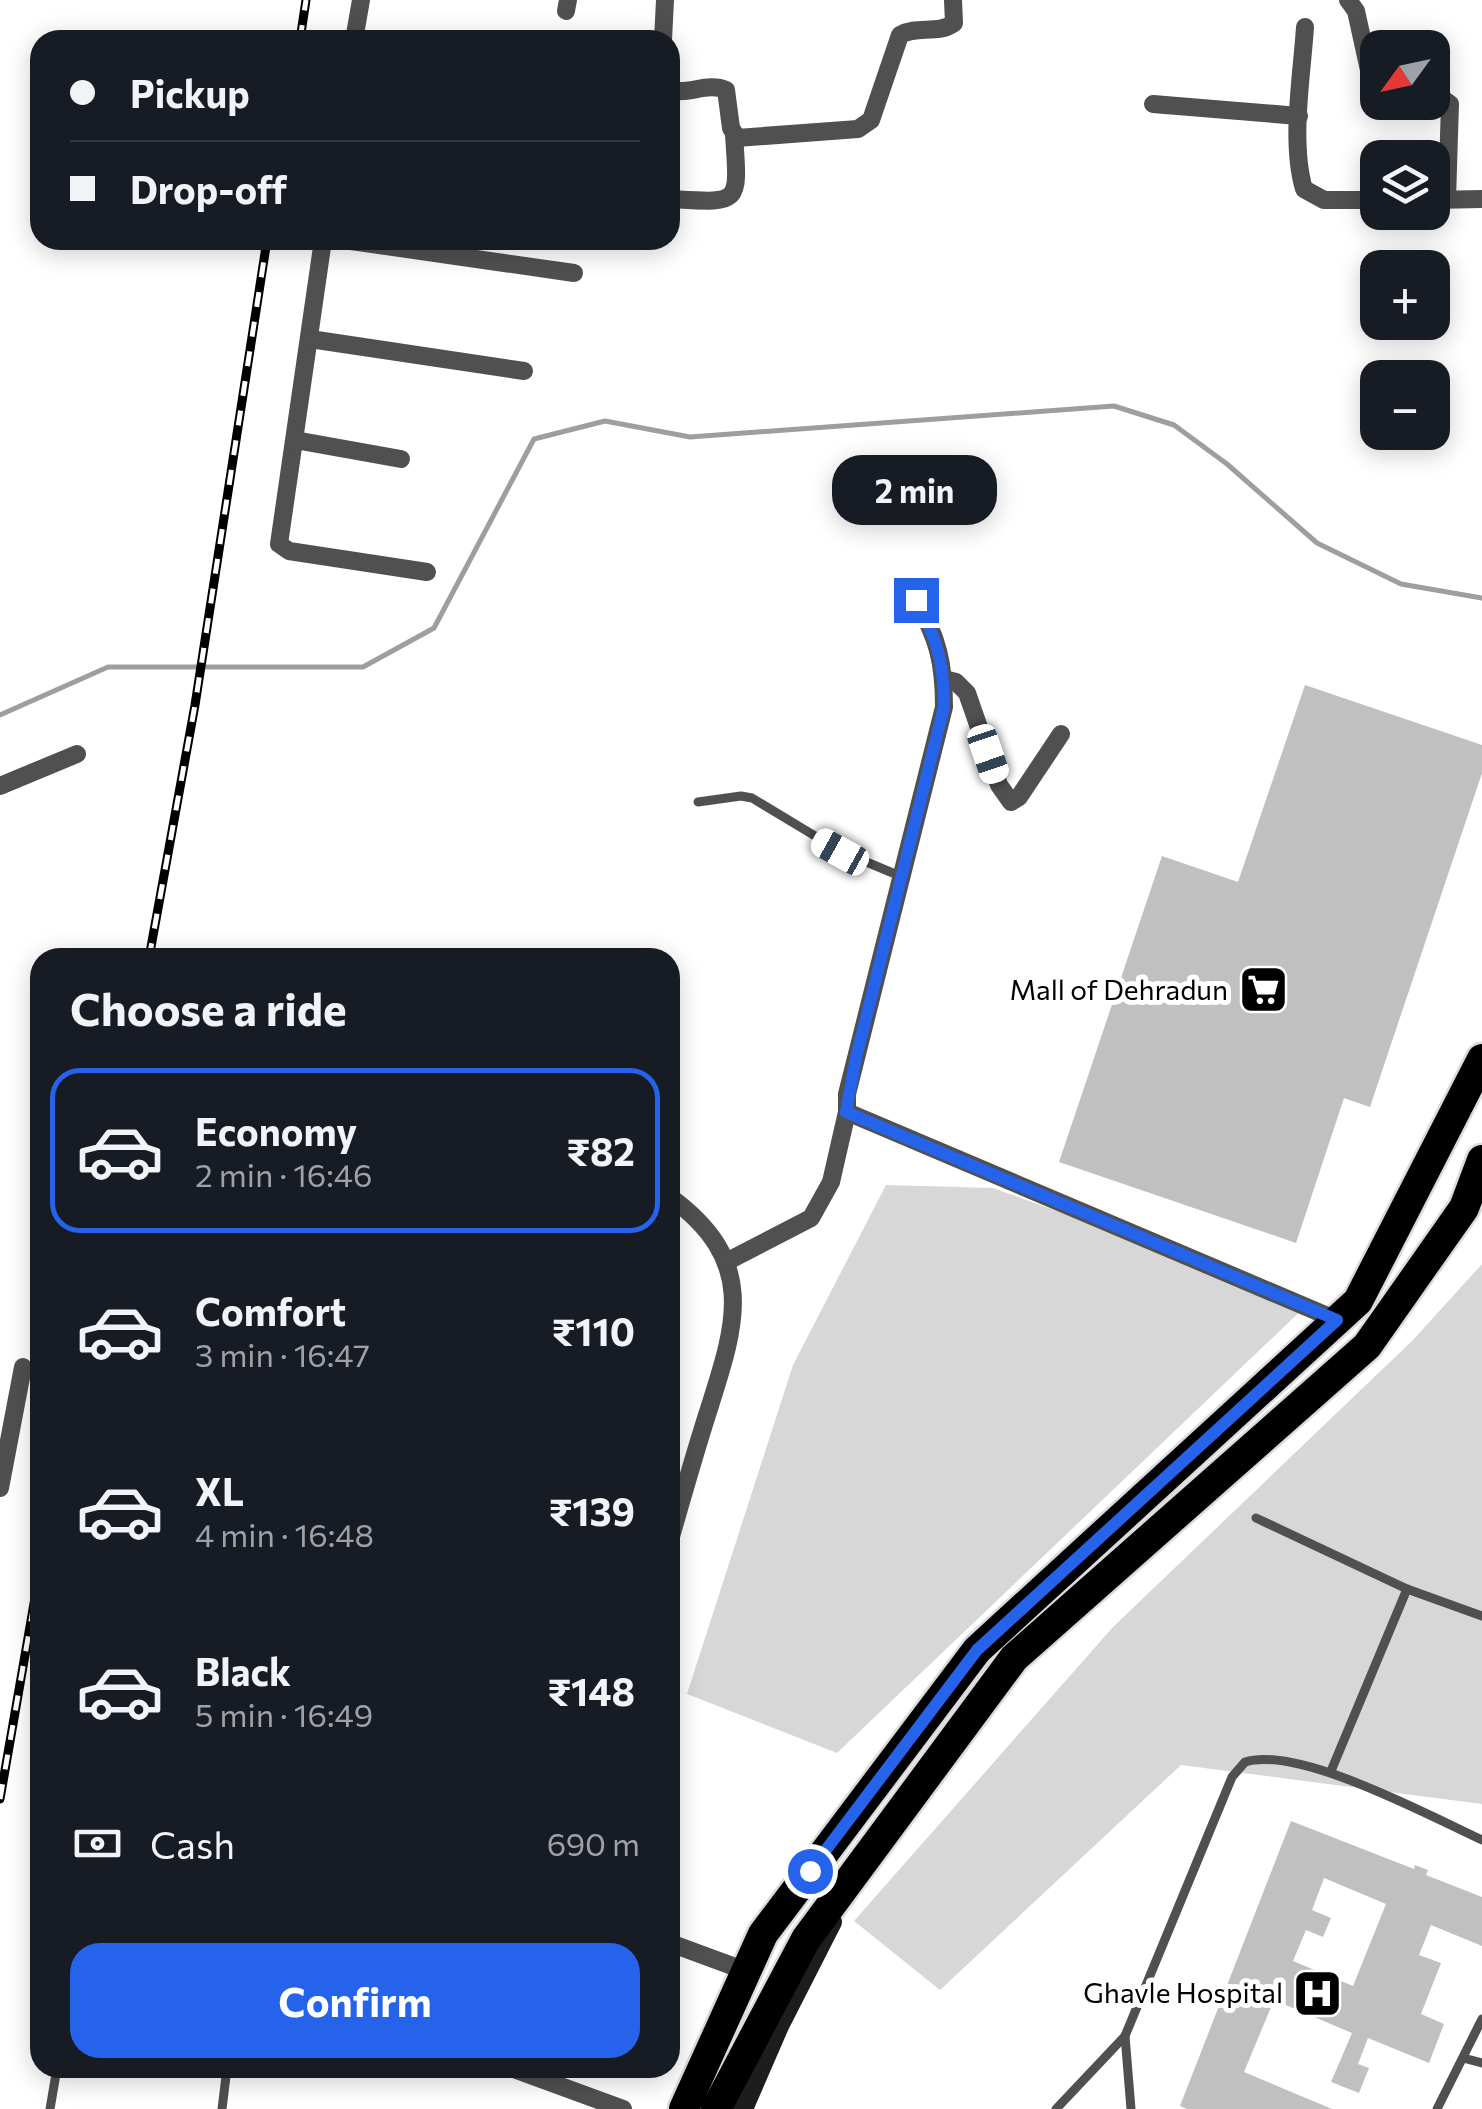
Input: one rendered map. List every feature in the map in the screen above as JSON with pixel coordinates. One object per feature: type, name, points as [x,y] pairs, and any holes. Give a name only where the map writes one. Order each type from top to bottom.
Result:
[{"type":"highway","points":[[684,2109],[763,1934],[977,1650],[1358,1300],[1482,1059]]},
{"type":"highway","points":[[716,2109],[806,1939],[1014,1658],[1367,1346],[1464,1208],[1482,1160]]},
{"type":"street","points":[[356,30],[361,0]]},
{"type":"street","points":[[663,30],[664,0]]},
{"type":"street","points":[[734,134],[742,138],[801,136],[850,132],[866,125],[900,35],[949,27],[954,23],[953,0]]},
{"type":"street","points":[[1348,0],[1356,11],[1360,30]]},
{"type":"street","points":[[1305,27],[1299,116],[1304,188],[1324,200],[1360,200]]},
{"type":"street","points":[[680,92],[714,86],[726,90],[737,182],[736,192],[720,202],[680,200]]},
{"type":"street","points":[[1153,104],[1299,116]]},
{"type":"street","points":[[1450,200],[1482,199]]},
{"type":"street","points":[[321,250],[296,440],[278,535],[282,548],[426,572]]},
{"type":"street","points":[[414,250],[574,273]]},
{"type":"street","points":[[310,338],[524,371]]},
{"type":"street","points":[[296,440],[401,458]]},
{"type":"street","points":[[726,1262],[799,1227],[817,1210],[831,1182],[847,1094],[944,707],[944,679],[935,633],[916,600]]},
{"type":"street","points":[[944,679],[956,682],[967,693],[999,785],[1011,802],[1019,797],[1060,734]]},
{"type":"street","points":[[0,786],[76,754]]},
{"type":"street","points":[[846,1112],[1337,1320]]},
{"type":"street","points":[[680,1205],[712,1234],[726,1262],[733,1284],[734,1324],[680,1479]]},
{"type":"street","points":[[0,1488],[23,1367]]},
{"type":"street","points":[[743,2109],[779,2026],[872,1850]]},
{"type":"street","points":[[680,1947],[746,1970]]},
{"type":"street","points":[[538,2078],[623,2109]]},
{"type":"lane","points":[[698,802],[752,798],[840,852],[900,876]]},
{"type":"lane","points":[[1256,1518],[1406,1590],[1482,1616]]},
{"type":"lane","points":[[1331,1771],[1406,1590]]},
{"type":"lane","points":[[1056,2109],[1125,2036],[1238,1768],[1245,1762],[1261,1758],[1331,1771],[1482,1840]]},
{"type":"lane","points":[[1438,2109],[1482,2019]]},
{"type":"lane","points":[[1125,2036],[1131,2109]]},
{"type":"lane","points":[[1463,2058],[1482,2063]]},
{"type":"lane","points":[[50,2109],[55,2078]]},
{"type":"lane","points":[[222,2109],[226,2078]]},
{"type":"shaded area","points":[[886,1185],[993,1188],[1310,1302],[837,1753],[687,1694],[793,1365]]},
{"type":"shaded area","points":[[1482,1264],[1482,1804],[1181,1765],[940,1990],[854,1921],[1113,1627],[1413,1340]]},
{"type":"building","name":"Mall of Dehradun","points":[[1305,685],[1482,745],[1482,773],[1370,1107],[1344,1098],[1296,1243],[1059,1162],[1162,856],[1238,882]]},
{"type":"building","points":[[1291,1821],[1414,1869],[1415,1865],[1428,1870],[1426,1875],[1482,1897],[1482,1946],[1431,1925],[1419,1955],[1441,1963],[1421,2014],[1444,2024],[1429,2063],[1368,2038],[1358,2064],[1369,2068],[1359,2093],[1331,2082],[1352,2033],[1274,2000],[1244,2072],[1332,2109],[1180,2106]],"holes":[[[1324,1878],[1386,1904],[1353,1986],[1293,1961],[1306,1930],[1323,1937],[1331,1918],[1312,1910]]]},
{"type":"waterway","points":[[0,715],[108,667],[363,667],[434,628],[534,439],[605,421],[690,437],[1114,406],[1174,425],[1227,464],[1317,543],[1401,584],[1482,598]]},
{"type":"railway","points":[[302,30],[306,0]]},
{"type":"railway","points":[[151,948],[195,705],[265,250]]},
{"type":"railway","points":[[0,1799],[30,1626]]},
{"type":"place","name":"Mall of Dehradun","points":[[1263,990]]},
{"type":"place","name":"Ghavle Hospital","points":[[1318,1993]]},
{"type":"route","points":[[810,1871],[977,1650],[1337,1320],[846,1112],[847,1094],[944,707],[944,679],[935,633],[916,600]]}]
